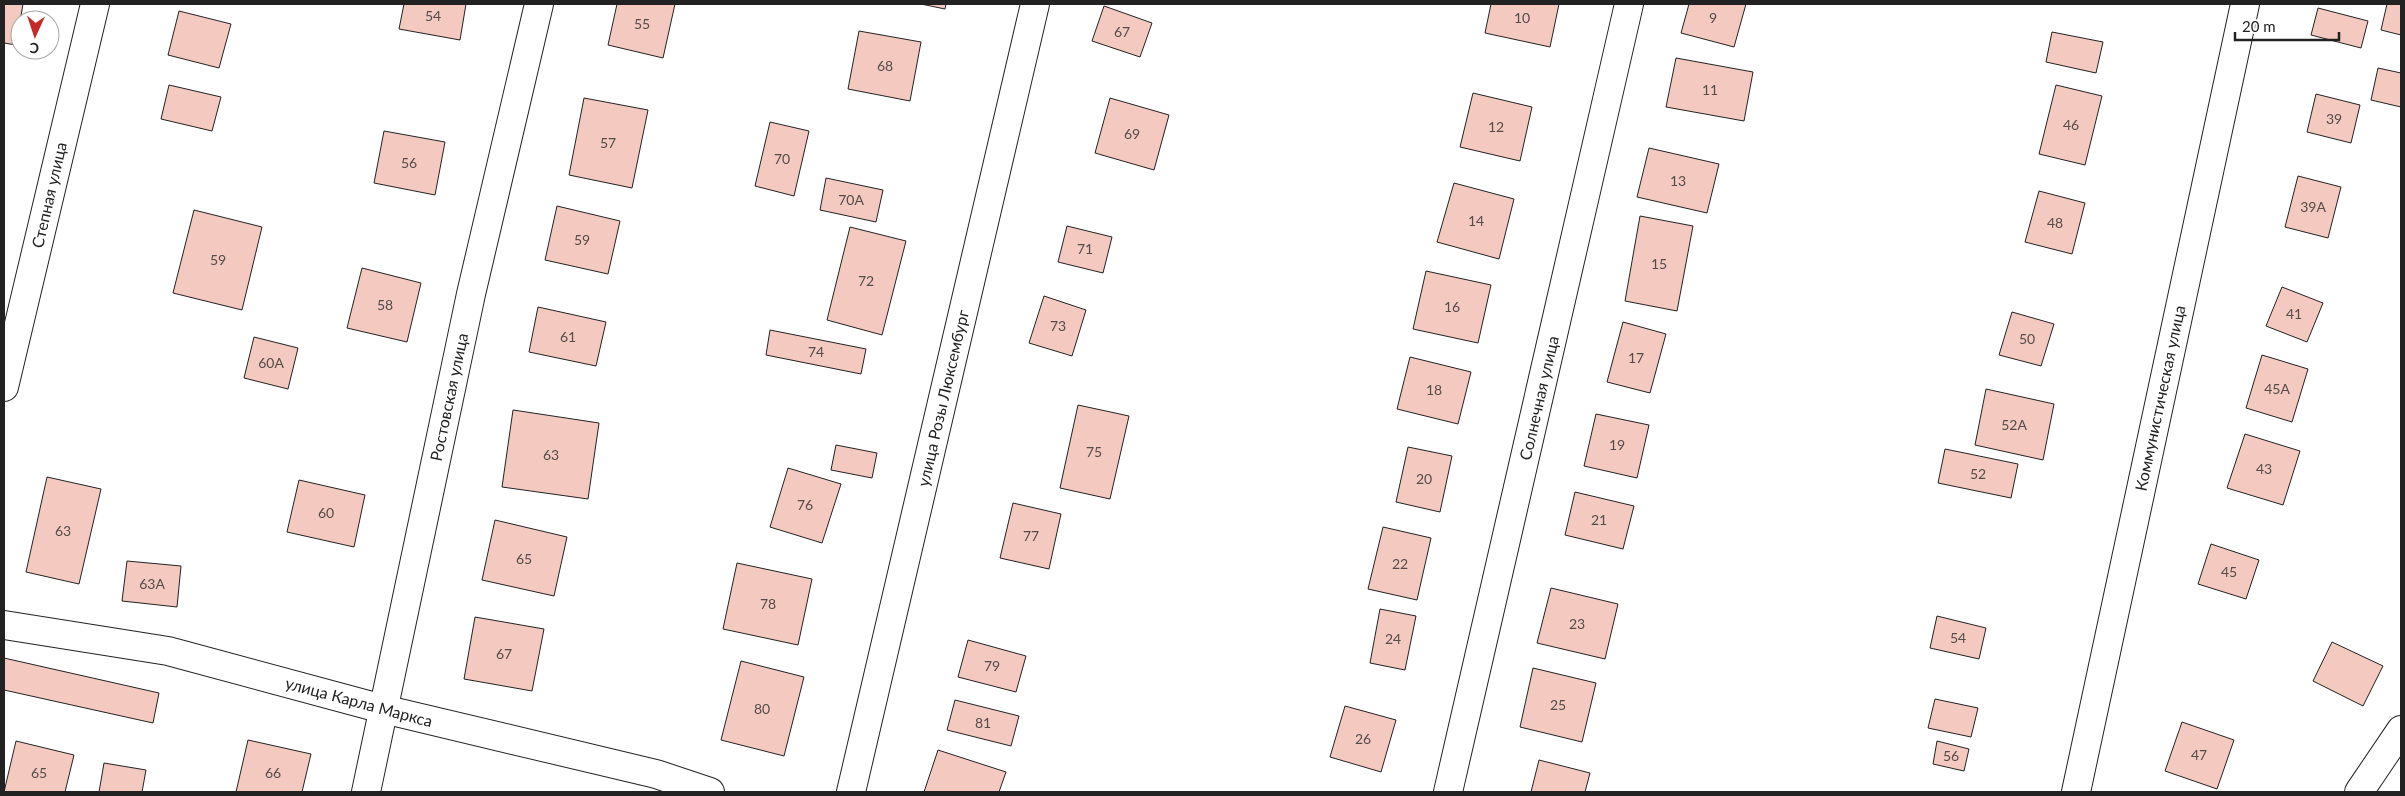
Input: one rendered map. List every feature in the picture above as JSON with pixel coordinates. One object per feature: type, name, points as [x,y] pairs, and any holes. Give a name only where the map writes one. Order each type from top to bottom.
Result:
[{"type":"street","name":"Степная улица","points":[[4,387],[95,4]]},
{"type":"street","name":"Ростовская улица","points":[[366,792],[471,294],[539,4]]},
{"type":"street","name":"улица Розы Люксембург","points":[[851,792],[1035,4]]},
{"type":"street","name":"Солнечная улица","points":[[1448,792],[1629,4]]},
{"type":"street","name":"Коммунистическая улица","points":[[2076,792],[2245,4]]},
{"type":"street","name":"улица Карла Маркса","points":[[4,625],[168,651],[383,709],[656,774],[710,792]]},
{"type":"street","points":[[2359,792],[2401,730]]},
{"type":"building","points":[[4,4],[23,4],[22,10],[10,10],[10,44],[4,43]]},
{"type":"building","points":[[404,4],[466,4],[460,40],[399,29]]},
{"type":"building","points":[[617,4],[675,4],[663,58],[608,45]]},
{"type":"building","points":[[921,4],[946,4],[945,9]]},
{"type":"building","points":[[1491,4],[1559,4],[1550,47],[1485,33]]},
{"type":"building","points":[[1689,4],[1746,4],[1734,47],[1681,33]]},
{"type":"building","points":[[2387,4],[2401,4],[2401,35],[2381,30]]},
{"type":"building","points":[[1104,6],[1152,23],[1140,57],[1092,41]]},
{"type":"building","points":[[2318,8],[2368,21],[2361,48],[2311,35]]},
{"type":"building","points":[[179,11],[231,24],[219,68],[168,55]]},
{"type":"building","points":[[859,31],[921,42],[910,101],[848,89]]},
{"type":"building","points":[[2052,32],[2103,42],[2096,73],[2046,62]]},
{"type":"building","points":[[1676,58],[1753,72],[1744,121],[1666,107]]},
{"type":"building","points":[[2378,68],[2401,73],[2401,107],[2371,100]]},
{"type":"building","points":[[169,85],[221,97],[212,131],[161,119]]},
{"type":"building","points":[[2056,85],[2102,96],[2085,165],[2039,154]]},
{"type":"building","points":[[1473,93],[1532,107],[1520,161],[1460,147]]},
{"type":"building","points":[[2316,94],[2360,105],[2351,143],[2307,132]]},
{"type":"building","points":[[584,98],[648,110],[632,188],[569,175]]},
{"type":"building","points":[[1110,98],[1169,115],[1154,170],[1095,153]]},
{"type":"building","points":[[770,122],[809,131],[794,196],[755,186]]},
{"type":"building","points":[[384,131],[445,142],[435,195],[374,183]]},
{"type":"building","points":[[1649,148],[1719,164],[1707,213],[1637,197]]},
{"type":"building","points":[[2298,176],[2341,187],[2328,238],[2285,227]]},
{"type":"building","points":[[826,178],[883,190],[876,222],[820,210]]},
{"type":"building","points":[[1454,183],[1514,199],[1499,259],[1437,242]]},
{"type":"building","points":[[2039,191],[2085,203],[2072,254],[2025,242]]},
{"type":"building","points":[[557,206],[620,221],[608,274],[545,260]]},
{"type":"building","points":[[194,210],[262,227],[242,310],[173,293]]},
{"type":"building","points":[[1640,216],[1693,226],[1677,311],[1625,301]]},
{"type":"building","points":[[1067,226],[1112,237],[1103,273],[1058,262]]},
{"type":"building","points":[[850,227],[906,241],[882,335],[827,320]]},
{"type":"building","points":[[362,268],[421,283],[407,342],[347,328]]},
{"type":"building","points":[[1426,271],[1491,285],[1478,343],[1413,329]]},
{"type":"building","points":[[2282,287],[2323,303],[2307,342],[2266,326]]},
{"type":"building","points":[[1044,296],[1086,310],[1072,356],[1029,343]]},
{"type":"building","points":[[538,307],[606,322],[596,366],[529,352]]},
{"type":"building","points":[[2012,312],[2054,324],[2041,366],[1999,355]]},
{"type":"building","points":[[1623,322],[1666,334],[1650,393],[1607,382]]},
{"type":"building","points":[[770,330],[866,349],[861,374],[766,355]]},
{"type":"building","points":[[254,337],[298,348],[288,389],[244,378]]},
{"type":"building","points":[[2262,355],[2308,369],[2292,422],[2246,408]]},
{"type":"building","points":[[1410,357],[1471,372],[1458,424],[1397,409]]},
{"type":"building","points":[[1986,389],[2054,404],[2043,460],[1975,445]]},
{"type":"building","points":[[1078,405],[1129,416],[1110,499],[1060,488]]},
{"type":"building","points":[[513,410],[599,423],[588,499],[502,487]]},
{"type":"building","points":[[1596,414],[1649,425],[1637,478],[1584,466]]},
{"type":"building","points":[[2245,434],[2300,451],[2283,505],[2227,488]]},
{"type":"building","points":[[836,445],[877,453],[872,478],[831,470]]},
{"type":"building","points":[[1408,447],[1452,456],[1440,512],[1396,502]]},
{"type":"building","points":[[1945,449],[2018,464],[2011,498],[1938,483]]},
{"type":"building","points":[[788,468],[841,484],[822,543],[770,527]]},
{"type":"building","points":[[47,477],[101,489],[79,584],[26,572]]},
{"type":"building","points":[[299,480],[365,495],[354,547],[287,532]]},
{"type":"building","points":[[1575,492],[1634,506],[1623,549],[1565,535]]},
{"type":"building","points":[[1013,503],[1061,514],[1049,569],[1000,558]]},
{"type":"building","points":[[495,520],[567,537],[554,596],[482,580]]},
{"type":"building","points":[[1383,527],[1431,538],[1417,600],[1368,589]]},
{"type":"building","points":[[2211,544],[2259,560],[2246,599],[2198,584]]},
{"type":"building","points":[[127,561],[181,566],[177,607],[122,601]]},
{"type":"building","points":[[737,563],[812,579],[798,645],[723,629]]},
{"type":"building","points":[[1551,588],[1618,604],[1605,659],[1537,643]]},
{"type":"building","points":[[1380,609],[1416,616],[1405,670],[1370,663]]},
{"type":"building","points":[[1937,616],[1986,628],[1979,659],[1930,648]]},
{"type":"building","points":[[475,617],[544,629],[532,691],[464,679]]},
{"type":"building","points":[[968,640],[1026,656],[1016,692],[958,677]]},
{"type":"building","points":[[2332,642],[2383,666],[2363,706],[2313,681]]},
{"type":"building","points":[[4,658],[159,693],[153,723],[4,690]]},
{"type":"building","points":[[741,661],[804,677],[784,756],[721,740]]},
{"type":"building","points":[[1533,668],[1596,683],[1582,742],[1520,727]]},
{"type":"building","points":[[1935,699],[1978,708],[1971,737],[1928,728]]},
{"type":"building","points":[[955,700],[1019,716],[1011,746],[947,730]]},
{"type":"building","points":[[1345,706],[1396,720],[1381,772],[1330,757]]},
{"type":"building","points":[[2182,722],[2234,740],[2217,789],[2165,771]]},
{"type":"building","points":[[248,740],[311,754],[302,792],[236,792]]},
{"type":"building","points":[[16,741],[74,755],[65,792],[4,792]]},
{"type":"building","points":[[1937,741],[1969,749],[1964,771],[1933,764]]},
{"type":"building","points":[[938,750],[1006,772],[999,792],[924,792]]},
{"type":"building","points":[[1539,760],[1590,773],[1585,792],[1531,792]]},
{"type":"building","points":[[104,763],[146,770],[142,792],[99,792]]}]
